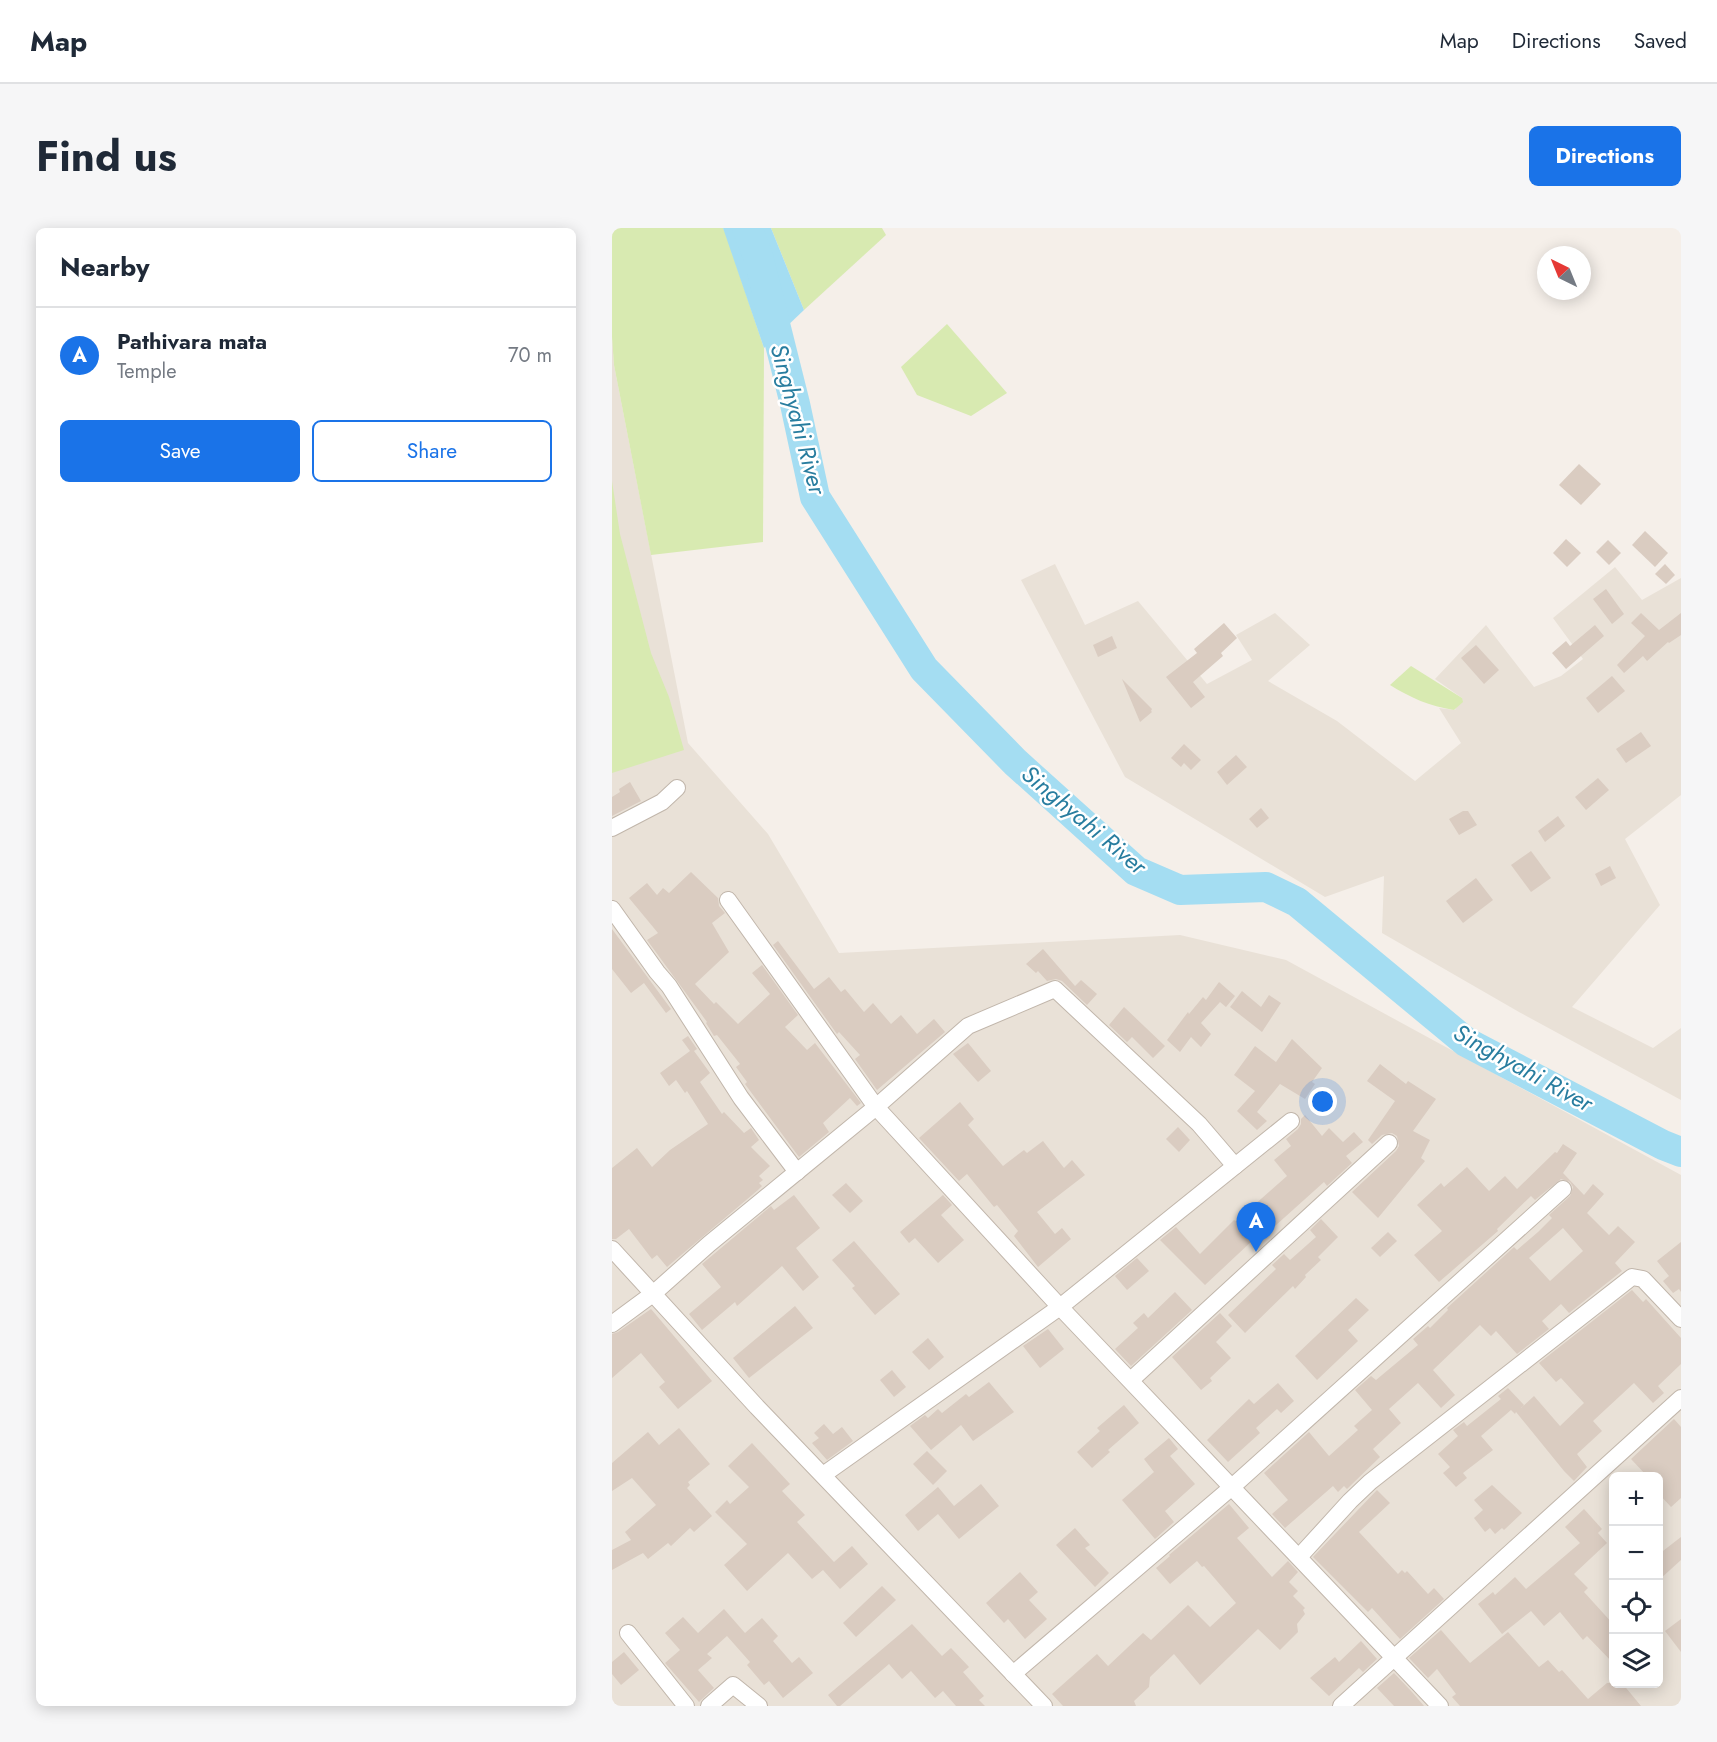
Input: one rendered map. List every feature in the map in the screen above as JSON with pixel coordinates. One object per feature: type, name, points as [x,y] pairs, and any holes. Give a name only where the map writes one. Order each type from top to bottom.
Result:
[{"type":"street","points":[[612,828],[662,801],[677,788]]},
{"type":"street","points":[[728,900],[876,1107],[1060,1307],[1440,1706]]},
{"type":"street","points":[[612,909],[669,986],[741,1098],[797,1172]]},
{"type":"street","points":[[612,1324],[654,1293],[876,1107],[968,1026],[1055,989],[1199,1124],[1235,1166]]},
{"type":"street","points":[[823,1475],[1060,1307],[1291,1120]]},
{"type":"street","points":[[1131,1380],[1389,1143]]},
{"type":"street","points":[[1013,1674],[1232,1487],[1563,1189]]},
{"type":"street","points":[[612,1249],[757,1407],[1044,1706]]},
{"type":"street","points":[[1299,1557],[1370,1482],[1632,1277],[1643,1279],[1681,1319]]},
{"type":"street","points":[[1341,1706],[1396,1659],[1681,1398]]},
{"type":"street","points":[[628,1633],[686,1706]]},
{"type":"street","points":[[709,1706],[733,1684],[759,1706]]},
{"type":"shaded area","points":[[612,337],[614,365],[688,743],[768,834],[839,953],[1180,935],[1286,960],[1681,1175],[1681,1706],[612,1706]]},
{"type":"shaded area","points":[[1055,564],[1085,625],[1138,601],[1207,684],[1252,660],[1236,635],[1275,613],[1310,645],[1268,681],[1337,721],[1415,781],[1461,743],[1439,708],[1455,710],[1462,698],[1435,679],[1486,625],[1534,687],[1561,676],[1583,659],[1553,618],[1615,567],[1642,600],[1681,578],[1681,795],[1625,839],[1660,905],[1572,1007],[1653,1048],[1681,1028],[1681,1100],[1519,1012],[1382,933],[1384,876],[1325,897],[1125,777],[1021,580]]},
{"type":"green space","points":[[612,228],[723,228],[726,234],[764,348],[763,542],[651,555],[614,365]]},
{"type":"green space","points":[[771,228],[882,228],[886,235],[804,310]]},
{"type":"green space","points":[[947,324],[1007,393],[971,416],[917,395],[901,367]]},
{"type":"green space","points":[[612,481],[620,534],[651,653],[669,697],[684,750],[612,773]]},
{"type":"green space","points":[[1411,666],[1462,698],[1463,702],[1454,710],[1436,706],[1420,701],[1390,685]]},
{"type":"water","points":[[723,228],[771,228],[804,310],[764,348]]},
{"type":"building","points":[[1579,464],[1601,484],[1581,505],[1559,485]]},
{"type":"building","points":[[1645,531],[1668,553],[1655,567],[1632,545]]},
{"type":"building","points":[[1566,539],[1581,553],[1567,567],[1553,553]]},
{"type":"building","points":[[1608,540],[1621,553],[1609,565],[1596,552]]},
{"type":"building","points":[[1665,564],[1675,575],[1666,584],[1655,574]]},
{"type":"building","points":[[1606,589],[1624,614],[1612,624],[1593,599]]},
{"type":"building","points":[[1641,613],[1659,630],[1681,613],[1681,635],[1668,642],[1647,661],[1643,656],[1624,673],[1617,665],[1645,636],[1631,623]]},
{"type":"building","points":[[1224,623],[1237,638],[1221,653],[1223,656],[1193,682],[1205,697],[1191,708],[1166,677],[1197,653],[1194,649]]},
{"type":"building","points":[[1595,625],[1604,636],[1566,669],[1552,653],[1566,641],[1570,646]]},
{"type":"building","points":[[1112,636],[1117,648],[1098,657],[1093,645]]},
{"type":"building","points":[[1476,645],[1499,670],[1484,684],[1461,658]]},
{"type":"building","points":[[1612,676],[1625,691],[1598,713],[1586,698]]},
{"type":"building","points":[[1122,679],[1152,709],[1152,712],[1140,722]]},
{"type":"building","points":[[1641,732],[1651,746],[1626,763],[1616,749]]},
{"type":"building","points":[[1184,744],[1201,760],[1191,770],[1184,763],[1181,767],[1171,758]]},
{"type":"building","points":[[1236,755],[1247,767],[1227,785],[1217,772]]},
{"type":"building","points":[[1598,778],[1609,790],[1586,810],[1575,797]]},
{"type":"building","points":[[630,782],[641,801],[612,816],[612,797]]},
{"type":"building","points":[[1261,808],[1269,818],[1257,828],[1249,819]]},
{"type":"building","points":[[1463,811],[1468,811],[1477,825],[1459,835],[1449,819]]},
{"type":"building","points":[[1558,816],[1565,826],[1545,842],[1538,831]]},
{"type":"building","points":[[1531,851],[1551,878],[1531,892],[1511,865]]},
{"type":"building","points":[[1610,866],[1616,878],[1601,886],[1595,874]]},
{"type":"building","points":[[691,872],[718,898],[719,906],[725,913],[712,923],[729,952],[695,984],[738,1024],[770,994],[752,973],[762,965],[798,1015],[785,1027],[807,1050],[815,1043],[861,1103],[857,1106],[850,1098],[823,1123],[829,1132],[799,1157],[745,1084],[747,1082],[736,1067],[740,1064],[717,1035],[714,1036],[707,1022],[647,940],[658,933],[629,898],[647,883],[657,895],[663,888],[669,893]]},
{"type":"building","points":[[1476,878],[1493,900],[1463,923],[1446,901]]},
{"type":"building","points":[[612,929],[671,1009],[666,1013],[644,983],[631,993],[612,969]]},
{"type":"building","points":[[778,941],[814,989],[829,977],[841,992],[845,989],[864,1012],[873,1003],[891,1024],[901,1015],[917,1034],[934,1019],[945,1032],[877,1090],[855,1059],[860,1055],[839,1032],[837,1034],[773,945]]},
{"type":"building","points":[[1043,949],[1075,986],[1081,980],[1097,994],[1087,1005],[1062,981],[1056,979],[1047,981],[1038,971],[1036,973],[1026,964]]},
{"type":"building","points":[[1219,982],[1235,996],[1226,1007],[1220,1002],[1201,1023],[1211,1034],[1201,1047],[1191,1037],[1180,1052],[1167,1040],[1188,1012],[1189,1014],[1203,997],[1206,1000]]},
{"type":"building","points":[[1242,991],[1261,1007],[1269,995],[1281,1003],[1262,1032],[1230,1007]]},
{"type":"building","points":[[1124,1007],[1165,1046],[1153,1058],[1132,1037],[1127,1042],[1109,1025]]},
{"type":"building","points":[[688,1036],[697,1049],[694,1051],[710,1073],[700,1082],[722,1114],[724,1112],[744,1133],[751,1128],[759,1140],[751,1147],[770,1166],[759,1176],[763,1180],[759,1183],[762,1186],[758,1190],[667,1267],[657,1255],[652,1259],[629,1229],[616,1239],[612,1239],[612,1168],[637,1148],[652,1167],[670,1150],[708,1124],[687,1091],[685,1093],[676,1080],[669,1086],[660,1073],[690,1051],[682,1040]]},
{"type":"building","points":[[1292,1039],[1322,1068],[1312,1082],[1315,1084],[1305,1099],[1280,1084],[1257,1112],[1267,1121],[1257,1130],[1237,1111],[1255,1091],[1234,1075],[1255,1046],[1276,1062]]},
{"type":"building","points":[[968,1043],[991,1071],[978,1082],[953,1054]]},
{"type":"building","points":[[1380,1064],[1406,1084],[1408,1081],[1436,1099],[1413,1131],[1430,1140],[1421,1158],[1425,1161],[1378,1218],[1352,1192],[1399,1146],[1397,1136],[1392,1133],[1382,1135],[1372,1144],[1368,1140],[1395,1101],[1367,1081]]},
{"type":"building","points":[[960,1102],[974,1119],[968,1125],[1003,1166],[1024,1150],[1027,1153],[1043,1141],[1064,1168],[1072,1160],[1085,1175],[1037,1212],[1055,1234],[1062,1228],[1071,1239],[1038,1267],[1014,1236],[1018,1231],[997,1205],[994,1207],[967,1174],[959,1181],[919,1138]]},
{"type":"building","points":[[1305,1115],[1322,1136],[1329,1128],[1343,1142],[1354,1132],[1363,1142],[1346,1156],[1352,1163],[1327,1186],[1324,1182],[1256,1243],[1253,1240],[1205,1285],[1160,1240],[1176,1227],[1200,1254],[1234,1220],[1236,1221],[1287,1176],[1274,1160],[1291,1146],[1286,1139],[1298,1129]]},
{"type":"building","points":[[1178,1127],[1190,1140],[1179,1152],[1166,1139]]},
{"type":"building","points":[[1563,1144],[1577,1153],[1563,1173],[1584,1195],[1593,1184],[1604,1194],[1587,1213],[1609,1235],[1618,1226],[1635,1242],[1615,1263],[1622,1271],[1569,1313],[1561,1304],[1542,1321],[1549,1329],[1517,1354],[1496,1331],[1491,1336],[1480,1325],[1433,1370],[1455,1395],[1441,1408],[1418,1383],[1389,1409],[1401,1423],[1373,1449],[1380,1457],[1347,1489],[1344,1486],[1338,1492],[1333,1486],[1285,1528],[1272,1514],[1288,1500],[1264,1473],[1309,1432],[1329,1456],[1358,1430],[1354,1426],[1372,1410],[1355,1390],[1371,1376],[1376,1380],[1418,1345],[1413,1339],[1428,1326],[1430,1328],[1448,1310],[1447,1308],[1514,1247],[1517,1250],[1538,1232],[1552,1218],[1549,1215],[1570,1196],[1573,1187],[1570,1182],[1561,1179],[1535,1200],[1531,1196],[1497,1229],[1498,1231],[1439,1282],[1414,1255],[1442,1231],[1417,1205],[1441,1183],[1444,1187],[1467,1167],[1489,1191],[1505,1176],[1517,1189],[1555,1152],[1557,1153]],"holes":[[[1563,1228],[1583,1251],[1550,1281],[1529,1258]]]},
{"type":"building","points":[[846,1183],[863,1201],[850,1213],[832,1195]]},
{"type":"building","points":[[794,1195],[820,1228],[796,1248],[819,1277],[803,1291],[782,1266],[737,1306],[735,1302],[702,1330],[689,1314],[721,1287],[702,1264],[771,1206],[774,1210]]},
{"type":"building","points":[[943,1195],[952,1205],[941,1215],[964,1240],[938,1263],[915,1238],[909,1243],[900,1232]]},
{"type":"building","points":[[1321,1219],[1338,1237],[1318,1257],[1321,1260],[1305,1275],[1306,1277],[1295,1289],[1293,1286],[1245,1333],[1228,1315],[1276,1269],[1272,1265],[1284,1254],[1290,1260],[1316,1237],[1310,1230]]},
{"type":"building","points":[[1388,1232],[1397,1241],[1380,1257],[1371,1248]]},
{"type":"building","points":[[854,1241],[900,1294],[875,1315],[852,1288],[855,1286],[832,1260]]},
{"type":"building","points":[[1681,1242],[1681,1292],[1679,1289],[1673,1293],[1663,1281],[1669,1276],[1657,1261]]},
{"type":"building","points":[[1137,1258],[1149,1271],[1127,1290],[1115,1276]]},
{"type":"building","points":[[1632,1290],[1643,1302],[1646,1299],[1681,1338],[1681,1364],[1658,1386],[1664,1393],[1653,1403],[1634,1383],[1593,1421],[1602,1431],[1577,1454],[1587,1467],[1574,1481],[1516,1412],[1515,1414],[1511,1410],[1481,1436],[1493,1450],[1463,1473],[1467,1478],[1456,1487],[1443,1473],[1450,1467],[1438,1454],[1458,1436],[1453,1430],[1464,1422],[1467,1426],[1501,1399],[1498,1396],[1508,1388],[1524,1405],[1521,1408],[1534,1396],[1560,1426],[1584,1403],[1561,1378],[1556,1382],[1539,1363]]},
{"type":"building","points":[[1175,1292],[1192,1310],[1131,1366],[1115,1349],[1138,1328],[1133,1323],[1144,1313],[1148,1318]]},
{"type":"building","points":[[1356,1298],[1369,1310],[1348,1330],[1358,1341],[1317,1380],[1295,1356]]},
{"type":"building","points":[[795,1306],[813,1328],[749,1378],[733,1358]]},
{"type":"building","points":[[651,1309],[712,1381],[678,1409],[659,1387],[665,1382],[641,1353],[612,1378],[612,1334]]},
{"type":"building","points":[[1220,1313],[1232,1326],[1216,1342],[1231,1358],[1210,1378],[1212,1381],[1201,1390],[1172,1357]]},
{"type":"building","points":[[1048,1329],[1064,1349],[1040,1368],[1023,1346]]},
{"type":"building","points":[[928,1338],[944,1357],[929,1370],[912,1352]]},
{"type":"building","points":[[892,1370],[906,1387],[894,1397],[880,1380]]},
{"type":"building","points":[[989,1382],[1014,1412],[973,1441],[961,1425],[931,1450],[910,1426],[925,1415],[928,1418],[938,1409],[942,1413],[966,1394],[969,1397]]},
{"type":"building","points":[[1278,1383],[1294,1401],[1281,1413],[1277,1409],[1256,1428],[1260,1433],[1228,1462],[1207,1440],[1249,1399],[1254,1404]]},
{"type":"building","points":[[1124,1405],[1139,1423],[1108,1450],[1110,1452],[1092,1468],[1077,1452],[1100,1431],[1097,1428]]},
{"type":"building","points":[[1674,1419],[1681,1427],[1681,1498],[1671,1507],[1663,1498],[1663,1472],[1643,1472],[1631,1459]]},
{"type":"building","points":[[824,1424],[833,1434],[842,1427],[853,1441],[827,1460],[812,1443],[819,1438],[814,1433]]},
{"type":"building","points":[[679,1428],[710,1464],[688,1482],[690,1485],[687,1488],[712,1516],[694,1532],[690,1528],[671,1546],[668,1543],[648,1559],[643,1553],[612,1570],[612,1550],[631,1540],[625,1532],[656,1505],[632,1478],[612,1491],[612,1463],[648,1432],[659,1445]]},
{"type":"building","points":[[1169,1438],[1178,1449],[1170,1456],[1195,1484],[1165,1511],[1174,1522],[1155,1539],[1122,1500],[1154,1472],[1144,1459]]},
{"type":"building","points":[[752,1443],[790,1484],[782,1491],[805,1515],[797,1522],[834,1562],[852,1546],[868,1564],[840,1589],[823,1570],[812,1579],[788,1553],[747,1591],[724,1565],[747,1544],[715,1512],[727,1500],[730,1504],[749,1487],[728,1466]]},
{"type":"building","points":[[927,1451],[947,1471],[933,1485],[913,1464]]},
{"type":"building","points":[[981,1484],[999,1506],[959,1539],[938,1514],[918,1531],[905,1515],[938,1487],[954,1506]]},
{"type":"building","points":[[1492,1485],[1522,1513],[1504,1530],[1502,1528],[1495,1534],[1490,1528],[1485,1532],[1474,1518],[1483,1510],[1474,1500]]},
{"type":"building","points":[[1377,1490],[1390,1503],[1359,1532],[1398,1574],[1402,1570],[1405,1573],[1407,1571],[1428,1594],[1434,1588],[1444,1599],[1400,1639],[1372,1608],[1368,1612],[1313,1557]]},
{"type":"building","points":[[1229,1504],[1249,1528],[1237,1538],[1272,1577],[1288,1561],[1298,1572],[1289,1582],[1298,1591],[1293,1596],[1305,1608],[1303,1610],[1305,1614],[1297,1624],[1298,1632],[1280,1650],[1258,1629],[1200,1685],[1174,1654],[1150,1677],[1149,1687],[1134,1701],[1136,1706],[1063,1706],[1052,1694],[1097,1654],[1108,1666],[1143,1633],[1151,1640],[1188,1605],[1210,1627],[1236,1603],[1197,1561],[1170,1584],[1156,1568]]},
{"type":"building","points":[[1584,1509],[1602,1529],[1598,1533],[1607,1543],[1574,1574],[1588,1588],[1584,1592],[1609,1620],[1609,1659],[1587,1636],[1583,1640],[1560,1612],[1544,1626],[1531,1611],[1502,1634],[1478,1604],[1493,1592],[1495,1595],[1515,1577],[1526,1589],[1580,1543],[1565,1527]]},
{"type":"building","points":[[1075,1528],[1090,1545],[1085,1548],[1109,1573],[1095,1587],[1056,1545]]},
{"type":"building","points":[[1681,1537],[1681,1560],[1663,1576],[1663,1551]]},
{"type":"building","points":[[1020,1572],[1038,1592],[1029,1600],[1047,1619],[1025,1639],[1008,1619],[1004,1623],[986,1603]]},
{"type":"building","points":[[882,1586],[896,1600],[856,1637],[843,1623]]},
{"type":"building","points":[[724,1609],[745,1633],[762,1618],[778,1636],[773,1641],[792,1663],[799,1657],[813,1673],[783,1698],[769,1681],[764,1685],[747,1665],[750,1662],[727,1636],[707,1654],[712,1658],[698,1670],[714,1688],[699,1702],[665,1663],[680,1650],[665,1633],[683,1617],[698,1633]]},
{"type":"building","points":[[1681,1619],[1681,1652],[1665,1631]]},
{"type":"building","points":[[912,1624],[942,1656],[951,1648],[969,1667],[963,1672],[984,1696],[979,1700],[985,1706],[956,1706],[943,1691],[935,1698],[911,1671],[902,1679],[889,1664],[840,1706],[837,1706],[828,1695]]},
{"type":"building","points":[[1441,1630],[1470,1663],[1508,1632],[1539,1667],[1548,1660],[1559,1672],[1562,1670],[1588,1699],[1609,1683],[1609,1688],[1626,1688],[1641,1706],[1460,1706],[1452,1697],[1456,1694],[1437,1669],[1428,1678],[1409,1658]]},
{"type":"building","points":[[1361,1641],[1377,1659],[1363,1672],[1359,1668],[1329,1696],[1310,1678],[1335,1657],[1339,1662]]},
{"type":"building","points":[[624,1652],[639,1670],[621,1685],[612,1674],[612,1662]]},
{"type":"building","points":[[1394,1673],[1424,1706],[1394,1706],[1377,1688]]},
{"type":"waterway","name":"Singhyahi River","points":[[747,228],[758,256],[795,404],[815,497],[924,669],[1015,762],[1136,871],[1180,890],[1266,887],[1297,902],[1466,1042],[1663,1145],[1681,1152]]},
{"type":"place","name":"Pathivara mata","points":[[1256,1252]]}]
